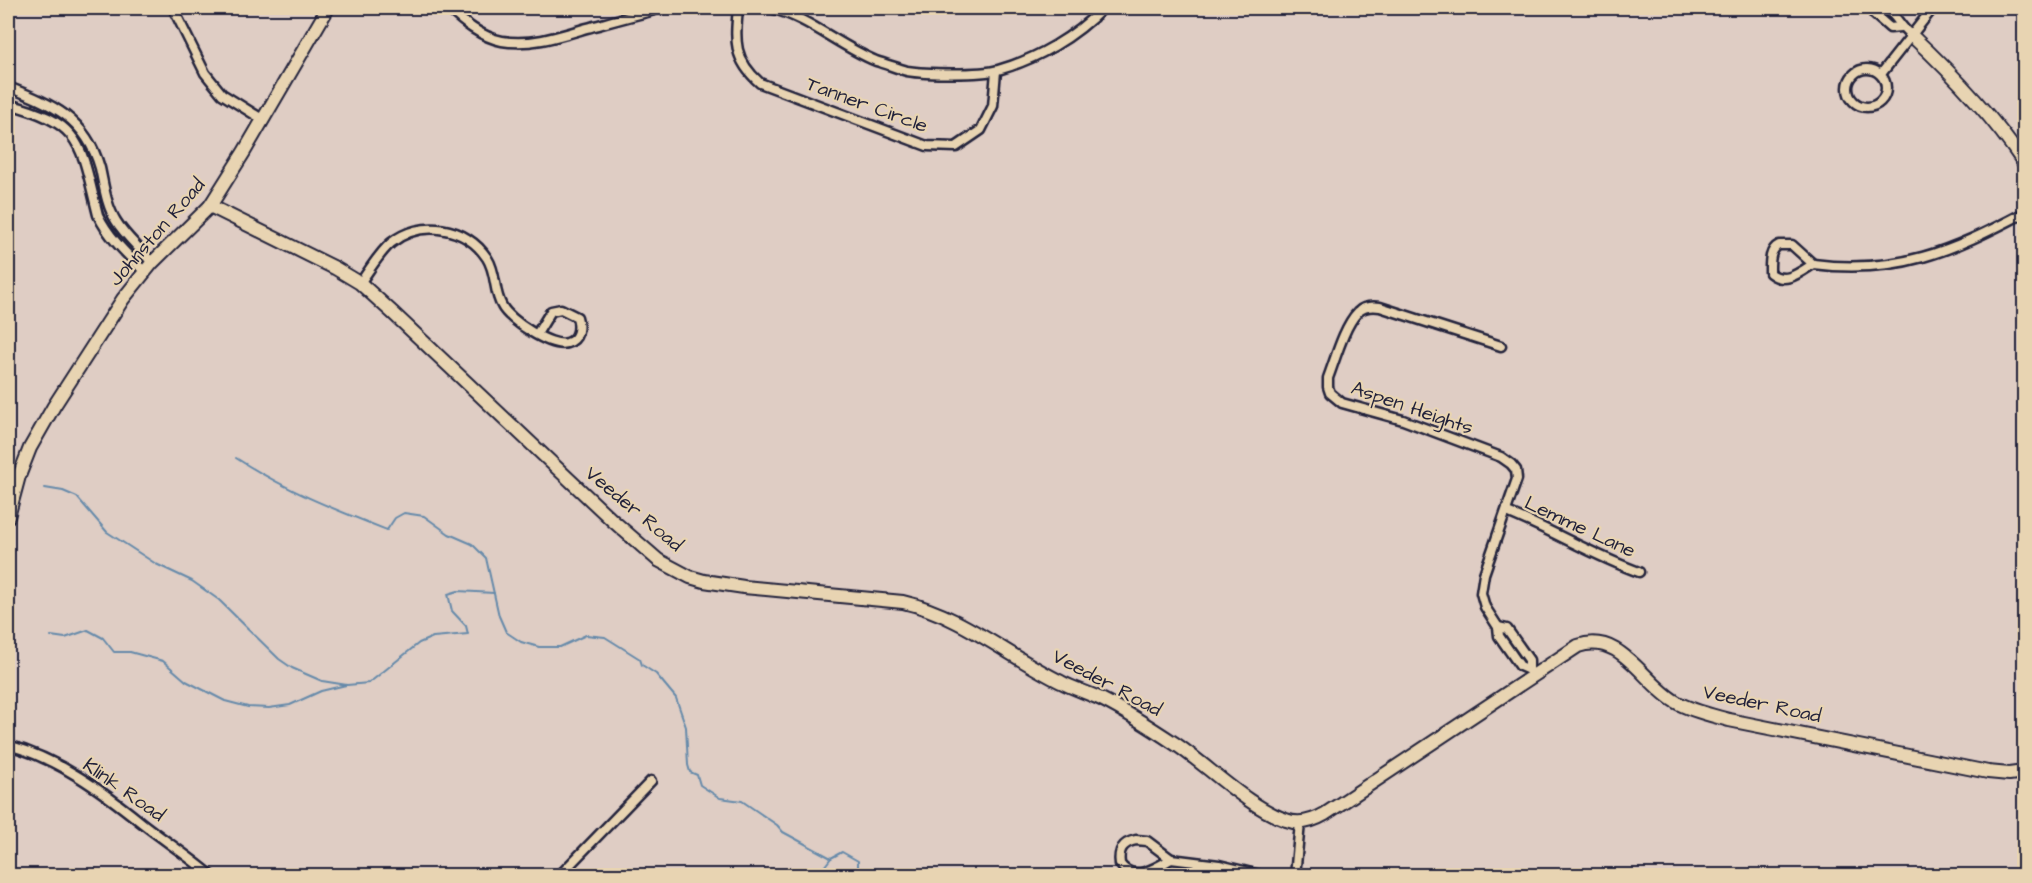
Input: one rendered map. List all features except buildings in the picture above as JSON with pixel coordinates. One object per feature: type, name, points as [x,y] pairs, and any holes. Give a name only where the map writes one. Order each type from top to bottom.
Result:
[{"type":"street","points":[[173,8],[205,73],[222,94],[262,119]]},
{"type":"street","name":"Johnston Road","points":[[8,517],[19,476],[37,433],[123,299],[149,267],[210,206],[328,8]]},
{"type":"street","points":[[448,8],[465,23],[485,34],[501,40],[522,42],[545,40],[663,8]]},
{"type":"street","name":"Tanner Circle","points":[[738,8],[735,43],[741,62],[760,83],[927,146],[956,147],[981,130],[993,106],[996,71]]},
{"type":"street","points":[[770,8],[795,17],[874,60],[908,71],[951,73],[996,71],[1028,60],[1070,37],[1090,22],[1103,8]]},
{"type":"street","points":[[1873,8],[1875,14],[1890,27],[1900,27]]},
{"type":"street","points":[[1886,8],[1897,16],[1900,27],[1938,60],[1972,96],[2002,130],[2025,163]]},
{"type":"street","points":[[1881,74],[1933,8]]},
{"type":"street","points":[[1862,69],[1872,69],[1881,74],[1886,91],[1881,101],[1864,106],[1852,98],[1848,89],[1849,82],[1855,73],[1862,69]]},
{"type":"street","points":[[8,87],[41,100],[74,121],[84,132],[99,166],[109,208],[116,222],[149,267]]},
{"type":"street","points":[[8,104],[47,116],[68,131],[75,140],[87,170],[102,224],[114,241],[149,267]]},
{"type":"street","points":[[87,170],[99,166]]},
{"type":"street","name":"Veeder Road","points":[[210,206],[281,240],[360,284],[612,520],[658,560],[690,577],[704,581],[903,602],[945,615],[1061,682],[1117,707],[1179,746],[1262,808],[1286,820],[1300,823],[1317,819],[1531,673],[1578,646],[1590,642],[1605,644],[1620,652],[1658,690],[1691,709],[1729,720],[1959,766],[2009,774],[2025,772]]},
{"type":"street","points":[[1813,264],[1792,245],[1783,244],[1776,246],[1770,263],[1770,273],[1777,278],[1794,276],[1813,264],[1865,268],[1913,261],[1980,236],[2025,213]]},
{"type":"street","points":[[360,284],[390,244],[405,235],[426,229],[444,228],[463,235],[488,258],[494,272],[502,306],[519,324],[537,334],[556,344],[567,343],[575,338],[580,327],[577,317],[561,309],[551,311],[537,334]]},
{"type":"street","name":"Aspen Heights","points":[[1501,346],[1372,306],[1358,312],[1350,323],[1328,378],[1328,387],[1330,393],[1342,403],[1403,420],[1501,457],[1516,470],[1517,479],[1484,574],[1481,593],[1485,608],[1498,627],[1499,636],[1520,666],[1531,673]]},
{"type":"street","name":"Lemme Lane","points":[[1507,512],[1536,523],[1619,565],[1639,572]]},
{"type":"street","name":"Klink Road","points":[[8,745],[48,759],[84,780],[116,801],[212,876]]},
{"type":"street","points":[[559,876],[651,781]]},
{"type":"street","points":[[1294,876],[1300,823]]},
{"type":"street","points":[[1171,860],[1151,871],[1133,875],[1122,868],[1119,858],[1124,844],[1136,840],[1148,841],[1171,860],[1219,865],[1264,876]]},
{"type":"waterway","points":[[236,458],[291,489],[387,530],[395,518],[404,513],[424,516],[449,534],[472,544],[486,558],[499,616],[506,632],[521,642],[539,647],[560,647],[586,635],[605,637],[640,659],[642,665],[656,674],[676,698],[686,727],[688,765],[690,772],[697,775],[700,785],[720,798],[742,801],[777,825],[783,832],[831,858]]},
{"type":"waterway","points":[[45,488],[63,491],[77,497],[107,532],[156,564],[192,581],[219,600],[279,659],[292,668],[322,681],[347,685],[369,683],[419,643],[433,637],[468,634],[466,626],[452,611],[448,594],[458,591],[494,593]]},
{"type":"waterway","points":[[51,636],[65,638],[88,630],[103,638],[114,652],[130,652],[163,661],[186,681],[225,701],[248,707],[269,708],[290,705],[321,691],[346,685]]},
{"type":"waterway","points":[[817,876],[831,858],[842,852],[858,861],[858,868],[847,876]]}]
